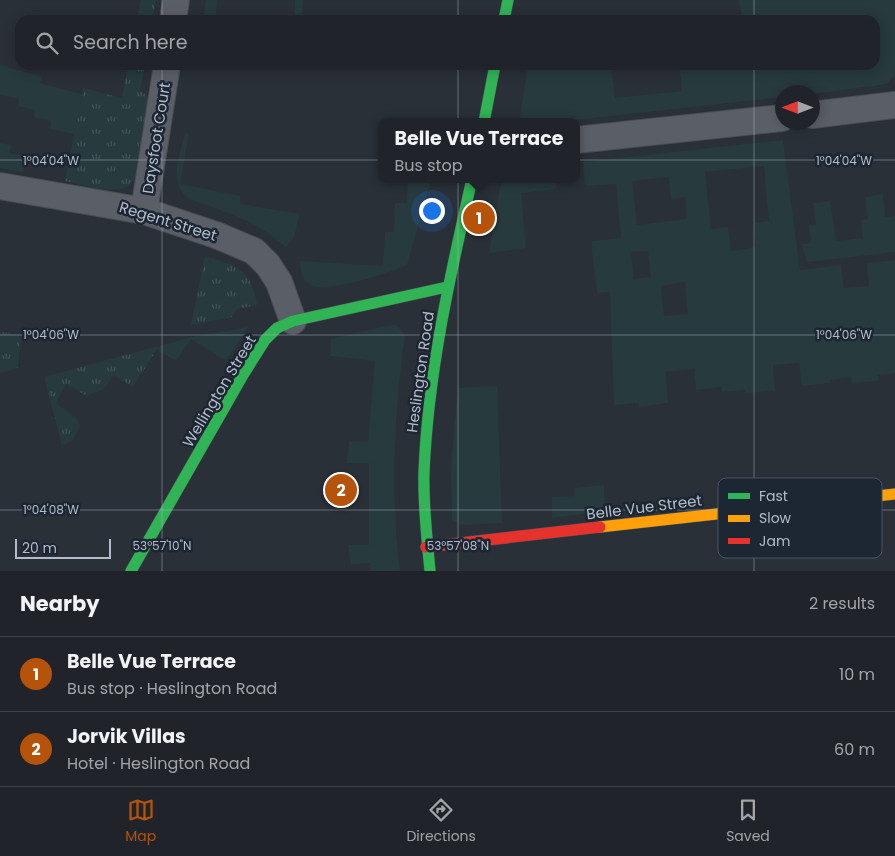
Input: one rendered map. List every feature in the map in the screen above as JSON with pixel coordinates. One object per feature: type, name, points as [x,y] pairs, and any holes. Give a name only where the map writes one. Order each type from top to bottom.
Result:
[{"type":"street","points":[[174,15],[176,0]]},
{"type":"street","points":[[505,15],[508,0]]},
{"type":"street","name":"Daysfoot Court","points":[[144,211],[166,70]]},
{"type":"street","points":[[485,118],[494,70]]},
{"type":"street","points":[[820,114],[895,105]]},
{"type":"street","points":[[580,140],[775,119]]},
{"type":"street","name":"Heslington Road","points":[[430,571],[426,547],[426,424],[447,288],[471,183]]},
{"type":"street","name":"Regent Street","points":[[0,186],[144,211],[216,235],[254,251],[279,282],[292,321]]},
{"type":"street","name":"Wellington Street","points":[[130,571],[265,340],[277,328],[292,321],[447,288]]},
{"type":"street","name":"Belle Vue Street","points":[[882,495],[895,494]]},
{"type":"street","name":"Belle Vue Street","points":[[426,547],[718,514]]},
{"type":"green space","points":[[141,0],[156,0],[153,15],[138,15]]},
{"type":"green space","points":[[206,0],[217,0],[216,15],[204,15]]},
{"type":"green space","points":[[295,0],[303,0],[302,15],[294,15]]},
{"type":"green space","points":[[739,0],[895,0],[895,75],[887,84],[820,93],[820,85],[775,85],[775,98],[580,119],[521,118],[520,116],[527,70],[612,70],[615,98],[682,91],[680,70],[880,70],[880,15],[741,15]]},
{"type":"green space","points":[[0,65],[42,77],[40,83],[82,94],[75,134],[50,129],[51,121],[34,117],[35,110],[18,106],[19,99],[0,95]]},
{"type":"green space","points":[[127,70],[144,70],[140,91],[150,97],[138,175],[129,185],[118,190],[103,189],[65,181],[83,88],[122,98]]},
{"type":"green space","points":[[185,133],[189,134],[180,184],[240,196],[240,204],[300,214],[294,237],[286,247],[251,223],[189,199],[182,193],[178,185],[177,169]]},
{"type":"green space","points":[[783,140],[800,270],[841,265],[844,288],[869,286],[867,263],[895,260],[895,373],[878,375],[878,381],[852,383],[851,377],[830,380],[830,383],[802,386],[799,363],[773,365],[775,391],[745,393],[745,390],[722,392],[721,387],[696,390],[694,369],[666,372],[668,403],[639,407],[639,403],[614,405],[610,292],[597,293],[591,241],[621,238],[616,184],[585,186],[583,162]],"holes":[[[764,166],[769,221],[754,223],[756,247],[731,251],[728,227],[711,229],[705,172]],[[669,177],[671,199],[685,197],[687,219],[637,225],[632,181]],[[648,251],[651,277],[634,279],[631,252]],[[685,282],[688,314],[664,316],[661,286]]]},
{"type":"green space","points":[[0,143],[11,145],[9,153],[26,156],[23,173],[0,168]]},
{"type":"green space","points":[[408,183],[430,183],[407,265],[374,277],[333,286],[313,286],[304,279],[301,273],[300,261],[383,266],[385,232],[394,232],[395,203],[407,203]]},
{"type":"green space","points":[[502,183],[555,183],[556,189],[521,193],[526,248],[489,253],[500,187]]},
{"type":"green space","points":[[883,194],[885,217],[895,216],[895,252],[808,262],[806,260],[802,244],[811,243],[809,226],[816,225],[813,203],[830,201],[836,241],[863,238],[861,220],[868,219],[865,197]]},
{"type":"green space","points":[[205,256],[234,266],[247,276],[257,305],[237,309],[232,317],[191,325]]},
{"type":"green space","points":[[395,324],[405,335],[398,394],[394,483],[400,571],[371,571],[370,563],[351,565],[348,545],[369,545],[369,463],[347,463],[349,441],[368,442],[375,361],[330,356],[331,339]]},
{"type":"green space","points":[[248,327],[226,361],[191,339],[176,361],[156,349],[159,346],[191,337]]},
{"type":"green space","points":[[0,332],[21,335],[18,368],[0,373]]},
{"type":"green space","points":[[159,346],[133,387],[114,375],[104,389],[87,396],[66,384],[56,403],[77,419],[80,426],[72,441],[62,445],[44,377]]},
{"type":"green space","points":[[497,386],[502,523],[460,525],[452,519],[451,466],[458,388]]},
{"type":"green space","points":[[604,485],[605,511],[552,518],[552,497],[575,496],[574,488]]},
{"type":"traffic: fast","points":[[505,15],[508,0]]},
{"type":"traffic: fast","points":[[485,118],[494,70]]},
{"type":"traffic: fast","points":[[430,571],[424,484],[426,435],[441,325],[471,183]]},
{"type":"traffic: fast","points":[[131,571],[243,375],[265,340],[277,328],[293,321],[447,287]]},
{"type":"traffic: slow","points":[[882,495],[895,494]]},
{"type":"traffic: slow","points":[[600,527],[718,514]]},
{"type":"traffic: jam","points":[[426,547],[600,527]]},
{"type":"place","name":"Belle Vue Terrace","points":[[479,218]]},
{"type":"place","name":"Jorvik Villas","points":[[341,490]]}]
